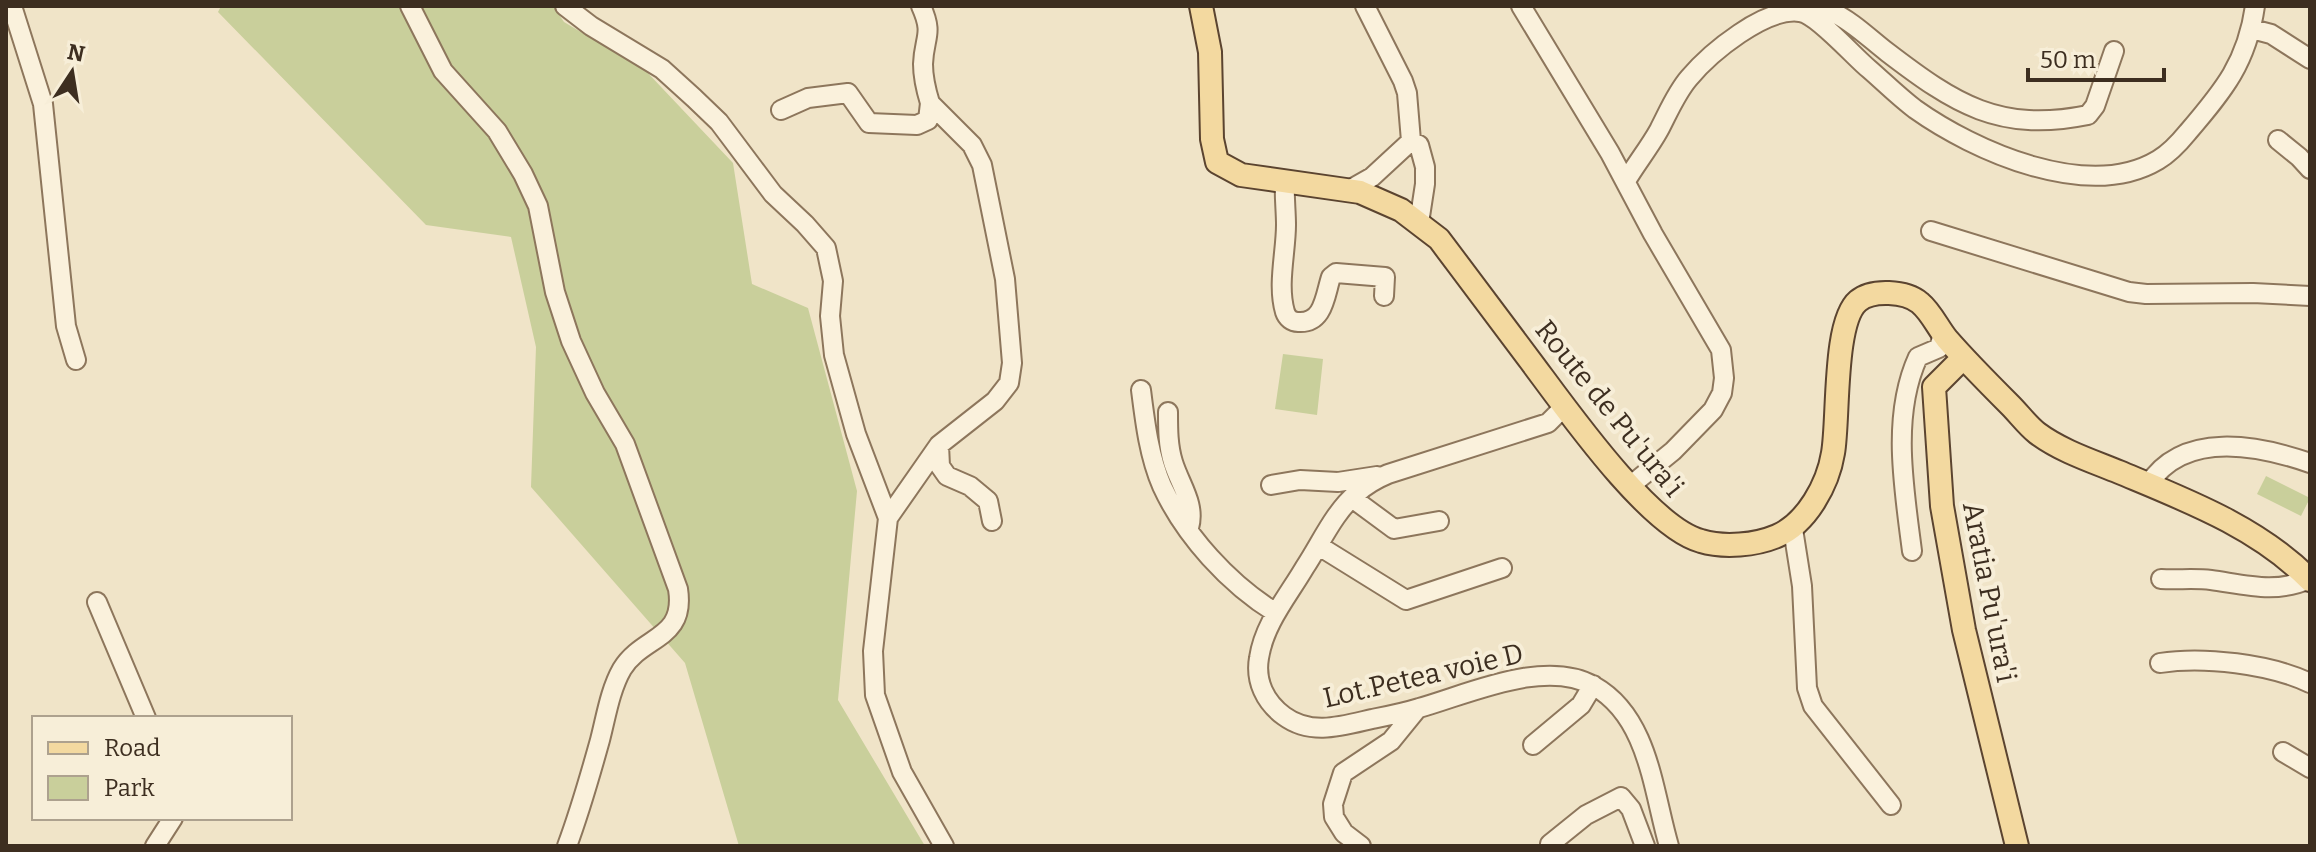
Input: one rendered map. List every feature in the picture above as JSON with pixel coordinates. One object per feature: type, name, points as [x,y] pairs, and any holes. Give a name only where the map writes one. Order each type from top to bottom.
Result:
[{"type":"main road","name":"Route de Pu'ura'i","points":[[1201,6],[1210,52],[1212,139],[1217,162],[1241,175],[1360,192],[1401,210],[1439,239],[1564,407],[1630,486],[1665,522],[1700,541],[1735,545],[1769,539],[1793,529]]},
{"type":"main road","points":[[1793,529],[1813,502],[1830,464],[1840,359],[1849,316],[1858,300],[1876,294],[1904,295],[1920,303],[1963,358],[2038,433],[2080,457],[2233,522],[2310,579]]},
{"type":"main road","name":"Aratia Pu'ura'i","points":[[1963,358],[1934,387],[1942,506],[1964,630],[2017,846]]},
{"type":"street","points":[[12,6],[43,104],[66,326],[76,360]]},
{"type":"street","points":[[410,6],[443,71],[497,131],[538,206],[555,292],[571,341],[595,393],[625,444],[678,589],[680,604],[676,620],[668,631],[623,667],[615,685],[589,781],[567,846]]},
{"type":"street","points":[[565,6],[591,26],[662,69],[694,98],[719,122],[773,194],[826,248],[833,281],[830,316],[834,355],[856,434],[888,518],[873,651],[875,695],[902,772],[944,846]]},
{"type":"street","points":[[781,110],[808,98],[848,93],[869,123],[917,125],[928,120],[930,103],[923,62],[929,24],[921,6]]},
{"type":"street","points":[[1365,6],[1403,81],[1411,141]]},
{"type":"street","points":[[1521,6],[1626,181],[1653,234],[1721,350],[1724,378],[1722,393],[1713,410],[1673,451],[1630,486]]},
{"type":"street","points":[[1804,9],[1916,109],[1970,141],[2027,165],[2067,174],[2098,176],[2129,172],[2156,161],[2174,148],[2232,77],[2243,58],[2255,6]]},
{"type":"street","points":[[1626,181],[1688,79],[1744,31],[1767,18],[1784,13],[1804,9],[1830,11],[1946,93],[1973,108],[2003,118],[2061,120],[2088,115],[2095,106],[2114,51]]},
{"type":"street","points":[[2252,29],[2271,34],[2310,59]]},
{"type":"street","points":[[888,518],[939,445],[995,401],[1009,383],[1012,363],[1005,279],[982,165],[972,145],[930,103]]},
{"type":"street","points":[[2278,140],[2310,169]]},
{"type":"street","points":[[1349,190],[1372,177],[1411,141]]},
{"type":"street","points":[[1411,141],[1419,145],[1425,167],[1419,223]]},
{"type":"street","points":[[1285,181],[1283,296],[1285,314],[1289,319],[1307,322],[1321,312],[1331,277],[1336,273],[1385,277],[1384,296]]},
{"type":"street","points":[[1931,231],[2129,292],[2310,296]]},
{"type":"street","points":[[1912,551],[1904,490],[1902,426],[1909,377],[1918,357],[1939,348],[1943,334]]},
{"type":"street","points":[[1141,390],[1147,433],[1162,484],[1209,555],[1255,600],[1276,613]]},
{"type":"street","name":"Lot.Petea voie D","points":[[1564,407],[1548,423],[1388,474],[1372,481],[1352,498],[1276,613],[1264,639],[1258,674],[1262,691],[1284,716],[1318,729],[1417,709],[1533,676],[1575,679],[1593,685]]},
{"type":"street","points":[[1168,412],[1172,460],[1191,512],[1189,528]]},
{"type":"street","points":[[939,445],[940,466],[947,476],[970,486],[988,501],[992,521]]},
{"type":"street","points":[[2148,485],[2161,467],[2201,448],[2228,446],[2258,449],[2309,466]]},
{"type":"street","points":[[1271,485],[1300,480],[1338,482],[1388,474]]},
{"type":"street","points":[[1352,498],[1394,529],[1439,521]]},
{"type":"street","points":[[1793,529],[1802,586],[1807,688],[1813,706],[1891,805]]},
{"type":"street","points":[[1319,546],[1406,600],[1502,568]]},
{"type":"street","points":[[2161,579],[2209,580],[2252,588],[2282,587],[2310,579]]},
{"type":"street","points":[[97,602],[145,716]]},
{"type":"street","points":[[2160,663],[2189,659],[2239,664],[2310,683]]},
{"type":"street","points":[[1533,745],[1581,705],[1593,685],[1618,704],[1640,741],[1669,846]]},
{"type":"street","points":[[1361,846],[1344,833],[1334,817],[1333,804],[1343,773],[1391,741],[1417,709]]},
{"type":"street","points":[[2283,752],[2310,768]]},
{"type":"street","points":[[1550,844],[1586,815],[1621,797],[1631,809],[1645,846]]},
{"type":"street","points":[[155,846],[172,820]]},
{"type":"green space","points":[[221,6],[553,6],[564,22],[645,70],[733,163],[752,284],[808,308],[857,491],[838,700],[925,846],[739,846],[685,663],[531,487],[536,347],[511,237],[426,225],[218,12]]},
{"type":"green space","points":[[1283,354],[1323,359],[1317,415],[1275,409]]},
{"type":"green space","points":[[2266,476],[2310,498],[2301,516],[2257,494]]}]
